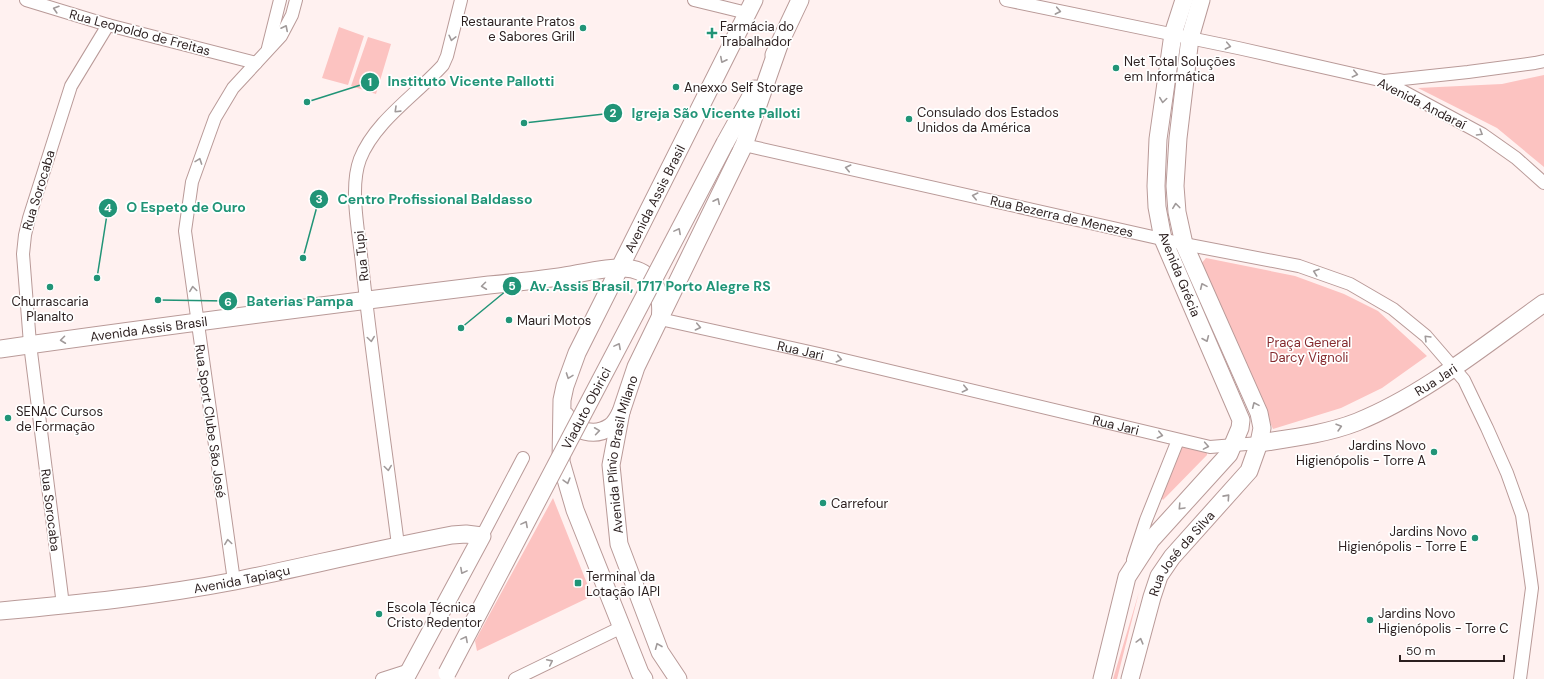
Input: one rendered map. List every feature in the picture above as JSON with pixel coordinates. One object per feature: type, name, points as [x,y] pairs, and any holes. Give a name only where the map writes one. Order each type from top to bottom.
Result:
[{"type":"main road","points":[[660,319],[744,145],[779,45],[800,0]]},
{"type":"main road","name":"Avenida Grécia","points":[[1184,0],[1173,34],[1158,139],[1156,163],[1158,208],[1163,239],[1241,420],[1234,446]]},
{"type":"main road","name":"Avenida Grécia","points":[[1201,0],[1190,38],[1175,162],[1175,199],[1184,244],[1259,413],[1262,428],[1259,443]]},
{"type":"main road","name":"Avenida Assis Brasil","points":[[0,349],[620,268],[751,7]]},
{"type":"main road","name":"Viaduto Obirici","points":[[445,676],[725,143],[779,45]]},
{"type":"main road","points":[[642,677],[575,510],[562,462],[562,400],[565,386],[578,353],[620,268],[634,269],[645,275],[654,284],[660,294],[662,307],[660,319]]},
{"type":"main road","name":"Rua Jari","points":[[1259,443],[1313,434],[1356,422],[1396,403],[1453,367],[1544,303]]},
{"type":"main road","name":"Avenida Plínio Brasil Milano","points":[[660,319],[636,367],[621,412],[611,465],[619,544],[660,652],[678,679]]},
{"type":"main road","points":[[562,400],[563,410],[567,419],[574,426],[582,430],[592,432],[601,431],[610,427],[617,420],[621,412]]},
{"type":"main road","points":[[1249,471],[1272,451],[1313,434]]},
{"type":"main road","name":"Rua José da Silva","points":[[1130,679],[1159,576],[1172,557],[1249,471],[1259,443]]},
{"type":"main road","name":"Rua José da Silva","points":[[1102,679],[1127,576],[1151,540],[1230,454],[1234,446]]},
{"type":"main road","name":"Avenida Tapiaçu","points":[[0,611],[164,593],[234,581],[398,545],[452,535],[466,534],[482,536]]},
{"type":"main road","points":[[407,674],[482,536]]},
{"type":"street","name":"Rua Leopoldo de Freitas","points":[[26,0],[108,25],[256,63]]},
{"type":"street","points":[[267,51],[280,0]]},
{"type":"street","name":"Rua Sport Clube São José","points":[[234,581],[185,231],[192,182],[215,118],[233,88],[281,36],[292,15],[296,0]]},
{"type":"street","name":"Rua Tupi","points":[[398,545],[366,300],[354,188],[360,160],[367,144],[376,130],[444,65],[461,0]]},
{"type":"street","points":[[694,0],[751,7]]},
{"type":"street","points":[[1006,0],[1173,34]]},
{"type":"street","name":"Rua Sorocaba","points":[[63,605],[30,344],[23,254],[24,235],[28,218],[71,86],[108,25]]},
{"type":"street","name":"Avenida Andaraí","points":[[1173,34],[1384,81],[1482,134],[1516,158],[1544,183]]},
{"type":"street","points":[[1384,81],[1468,72],[1544,61]]},
{"type":"street","name":"Rua Bezerra de Menezes","points":[[744,145],[1184,244],[1299,266],[1350,284],[1393,309],[1426,336],[1464,380],[1507,473],[1522,515],[1532,588],[1520,679]]},
{"type":"street","name":"Rua Jari","points":[[660,319],[819,354],[1210,447],[1259,443]]},
{"type":"street","name":"Rua José da Silva","points":[[1127,576],[1146,520],[1178,440]]},
{"type":"street","points":[[482,536],[523,458]]},
{"type":"street","points":[[515,679],[622,627]]},
{"type":"street","points":[[382,679],[407,674]]},
{"type":"green space","points":[[339,27],[364,36],[348,85],[322,78]]},
{"type":"green space","points":[[368,37],[391,44],[376,94],[351,86]]},
{"type":"green space","points":[[1544,75],[1544,167],[1497,128],[1418,88],[1502,84]]},
{"type":"green space","name":"Praça General Darcy Vignoli","points":[[1206,258],[1295,276],[1344,294],[1378,311],[1427,356],[1382,388],[1341,408],[1273,429],[1200,265]]},
{"type":"green space","points":[[1182,445],[1207,452],[1207,455],[1163,500],[1161,497]]},
{"type":"green space","points":[[553,498],[592,596],[477,651],[475,641]]},
{"type":"green space","points":[[1139,592],[1117,679],[1113,679]]},
{"type":"place","name":"Restaurante Pratos e Sabores Grill","points":[[583,28]]},
{"type":"place","name":"Farmácia do Trabalhador","points":[[712,33]]},
{"type":"place","name":"Net Total Soluções em Informática","points":[[1116,68]]},
{"type":"place","name":"Anexxo Self Storage","points":[[676,87]]},
{"type":"place","name":"Instituto Vicente Pallotti","points":[[307,102]]},
{"type":"place","name":"Consulado dos Estados Unidos da América","points":[[909,119]]},
{"type":"place","name":"Igreja São Vicente Palloti","points":[[524,123]]},
{"type":"place","name":"Centro Profissional Baldasso","points":[[303,258]]},
{"type":"place","name":"O Espeto de Ouro","points":[[97,278]]},
{"type":"place","name":"Churrascaria Planalto","points":[[50,287]]},
{"type":"place","name":"Baterias Pampa","points":[[158,300]]},
{"type":"place","name":"Mauri Motos","points":[[509,320]]},
{"type":"place","name":"Av. Assis Brasil, 1717 Porto Alegre RS","points":[[461,328]]},
{"type":"place","name":"SENAC Cursos de Formação","points":[[8,418]]},
{"type":"place","name":"Jardins Novo Higienópolis - Torre A","points":[[1434,452]]},
{"type":"place","name":"Carrefour","points":[[823,503]]},
{"type":"place","name":"Jardins Novo Higienópolis - Torre E","points":[[1475,538]]},
{"type":"place","name":"Terminal da Lotação IAPI","points":[[578,583]]},
{"type":"place","name":"Escola Técnica Cristo Redentor","points":[[379,614]]},
{"type":"place","name":"Jardins Novo Higienópolis - Torre C","points":[[1370,620]]}]
